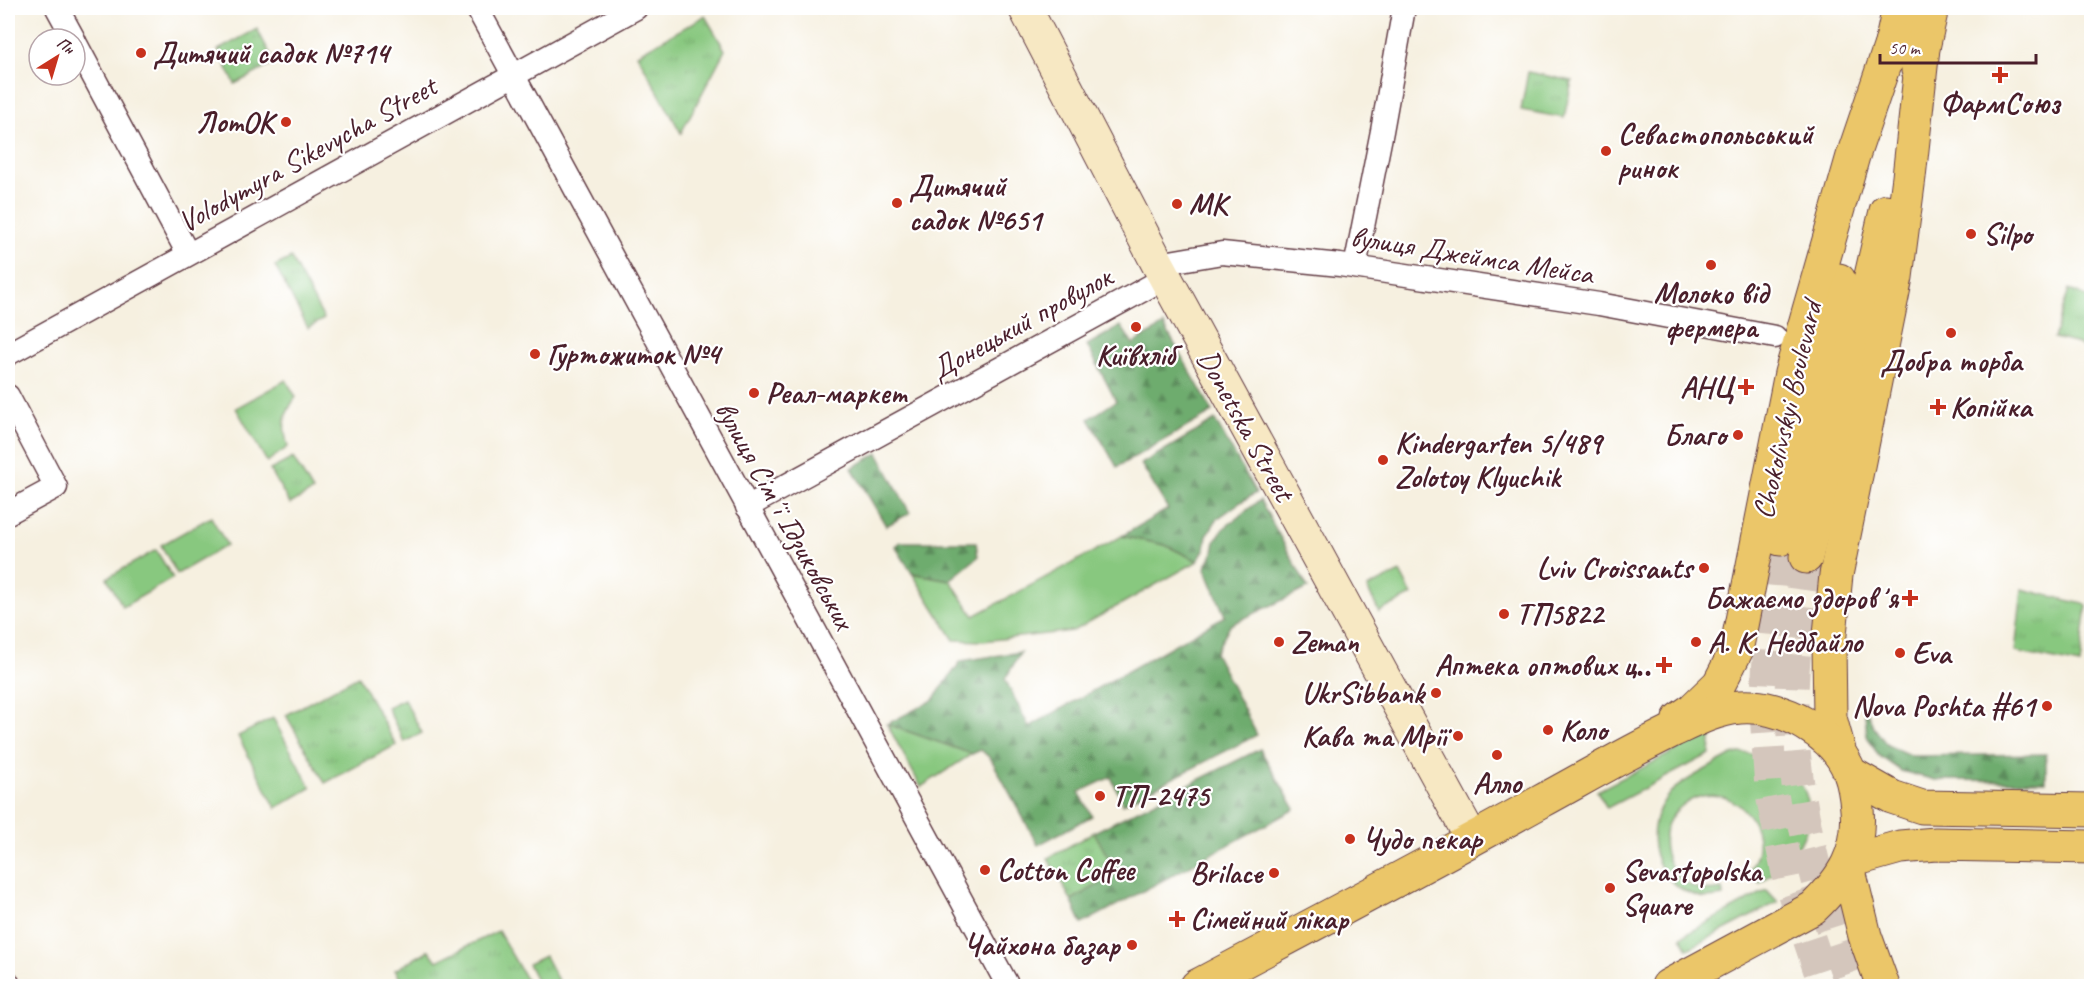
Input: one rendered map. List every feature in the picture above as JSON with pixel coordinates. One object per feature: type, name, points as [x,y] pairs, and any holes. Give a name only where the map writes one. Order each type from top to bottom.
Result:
[{"type":"main road","name":"Chokolivskyi Boulevard","points":[[1638,748],[1692,710],[1719,684],[1736,651],[1791,373],[1852,156],[1905,31],[1932,8]]},
{"type":"main road","name":"Chokolivskyi Boulevard","points":[[1792,555],[1905,31]]},
{"type":"main road","name":"Chokolivskyi Boulevard","points":[[1845,764],[1830,718],[1829,644],[1836,574],[1896,277],[1910,177],[1905,31]]},
{"type":"main road","points":[[1197,987],[1638,748],[1703,717],[1740,707],[1769,710],[1797,718],[1818,733],[1845,764],[1892,797],[1923,807],[2091,810]]},
{"type":"main road","points":[[1668,987],[1813,908],[1832,889],[1849,864],[1858,820],[1855,793],[1845,764]]},
{"type":"main road","points":[[1849,864],[1900,847],[1936,844],[2091,847]]},
{"type":"main road","points":[[1849,864],[1865,936],[1883,987]]},
{"type":"street","points":[[57,8],[67,27]]},
{"type":"street","name":"вулиця Сімʼї Ідзиковських","points":[[477,8],[1008,987]]},
{"type":"street","name":"Volodymyra Sikevycha Street","points":[[8,354],[512,74],[636,8]]},
{"type":"street","name":"Donetska Street","points":[[1025,8],[1161,271],[1472,839]]},
{"type":"street","points":[[1355,267],[1404,8]]},
{"type":"street","points":[[87,64],[188,254]]},
{"type":"street","name":"вулиця Джеймса Мейса","points":[[1161,271],[1222,253],[1355,267],[1599,304],[1775,338]]},
{"type":"street","name":"Донецький провулок","points":[[747,507],[1161,271]]},
{"type":"street","points":[[8,396],[13,419],[56,487],[8,513]]},
{"type":"green space","points":[[705,16],[725,50],[681,133],[637,54]]},
{"type":"green space","points":[[257,29],[275,63],[235,84],[218,50]]},
{"type":"green space","points":[[1528,72],[1572,81],[1564,118],[1521,110]]},
{"type":"green space","points":[[291,258],[324,319],[308,328],[275,266]]},
{"type":"green space","points":[[2069,289],[2091,299],[2091,355],[2079,344],[2054,338]]},
{"type":"green space","points":[[1164,325],[1213,412],[1117,467],[1089,419],[1116,401],[1087,345],[1121,326],[1133,344]]},
{"type":"green space","points":[[286,380],[296,397],[288,409],[285,421],[288,447],[267,462],[236,408]]},
{"type":"green space","points":[[1215,420],[1256,493],[1217,519],[1207,535],[1205,548],[1198,561],[1165,545],[1122,536],[1168,509],[1141,464]]},
{"type":"green space","points":[[878,453],[910,513],[886,526],[852,468]]},
{"type":"green space","points":[[293,458],[313,491],[290,504],[270,470]]},
{"type":"green space","points":[[1260,500],[1308,588],[1230,625],[1215,653],[1257,735],[1123,804],[1111,777],[1079,792],[1092,816],[1038,845],[991,759],[981,750],[972,754],[887,724],[933,700],[961,661],[1021,652],[1005,679],[1029,727],[1225,616],[1205,568],[1213,552],[1215,541],[1223,529]]},
{"type":"green space","points":[[211,517],[227,545],[177,574],[161,545]]},
{"type":"green space","points":[[1122,536],[1165,545],[1198,561],[1073,631],[983,641],[954,640],[912,573],[950,580],[974,616]]},
{"type":"green space","points":[[900,542],[976,542],[978,557],[950,580],[912,573],[895,546]]},
{"type":"green space","points":[[156,550],[173,578],[123,607],[107,578]]},
{"type":"green space","points":[[1400,572],[1412,595],[1379,612],[1367,588]]},
{"type":"green space","points":[[2022,589],[2087,605],[2080,665],[2015,652]]},
{"type":"green space","points":[[358,676],[396,745],[325,783],[286,715]]},
{"type":"green space","points":[[404,699],[422,733],[404,742],[387,707]]},
{"type":"green space","points":[[1864,703],[1873,726],[1887,745],[1912,756],[2046,754],[2046,781],[1935,780],[1901,771],[1878,755],[1867,736]]},
{"type":"green space","points":[[273,718],[311,788],[276,808],[238,736]]},
{"type":"green space","points":[[887,724],[972,754],[921,787]]},
{"type":"green space","points":[[1712,732],[1710,754],[1607,808],[1597,791]]},
{"type":"green space","points":[[1260,749],[1295,809],[1082,924],[1071,900],[1117,874],[1094,832]]},
{"type":"green space","points":[[1739,753],[1772,760],[1786,768],[1797,779],[1805,792],[1809,807],[1808,823],[1794,853],[1760,883],[1749,871],[1757,854],[1758,838],[1753,822],[1744,810],[1731,800],[1716,796],[1699,797],[1683,805],[1671,817],[1665,832],[1665,847],[1669,862],[1678,875],[1690,885],[1705,890],[1722,889],[1723,896],[1700,897],[1684,891],[1671,881],[1662,869],[1653,839],[1655,824],[1660,808],[1673,789],[1698,773]]},
{"type":"green space","points":[[1094,832],[1117,874],[1071,900],[1048,858]]},
{"type":"green space","points":[[1767,890],[1778,902],[1688,949],[1681,937]]},
{"type":"green space","points":[[498,931],[530,986],[405,986],[395,970],[429,950],[437,961]]},
{"type":"green space","points":[[545,956],[561,986],[539,986],[528,964]]},
{"type":"tunnel","points":[[1777,553],[1766,712],[1771,790],[1789,879],[1825,986]]},
{"type":"tunnel","points":[[1806,557],[1793,673],[1794,747],[1803,817],[1819,886],[1852,986]]},
{"type":"place","name":"Дитячий садок №714","points":[[141,53]]},
{"type":"place","name":"ФармСоюз","points":[[2000,75]]},
{"type":"place","name":"ЛотОК","points":[[286,122]]},
{"type":"place","name":"Севастопольський ринок","points":[[1606,151]]},
{"type":"place","name":"Дитячий садок №651","points":[[897,203]]},
{"type":"place","name":"МК","points":[[1177,204]]},
{"type":"place","name":"Silpo","points":[[1971,234]]},
{"type":"place","name":"Молоко від фермера","points":[[1711,265]]},
{"type":"place","name":"Київхліб","points":[[1136,327]]},
{"type":"place","name":"Добра торба","points":[[1951,333]]},
{"type":"place","name":"Гуртожиток №4","points":[[535,354]]},
{"type":"place","name":"АНЦ","points":[[1746,387]]},
{"type":"place","name":"Реал-маркет","points":[[754,393]]},
{"type":"place","name":"Копійка","points":[[1938,407]]},
{"type":"place","name":"Благо","points":[[1738,435]]},
{"type":"place","name":"Kindergarten 5/489 Zolotoy Klyuchik","points":[[1383,460]]},
{"type":"place","name":"Lviv Croissants","points":[[1704,568]]},
{"type":"place","name":"Бажаємо здоровʼя","points":[[1910,598]]},
{"type":"place","name":"ТП5822","points":[[1504,614]]},
{"type":"place","name":"Zeman","points":[[1279,642]]},
{"type":"place","name":"А. К. Недбайло","points":[[1696,642]]},
{"type":"place","name":"Eva","points":[[1900,653]]},
{"type":"place","name":"Аптека оптових ц‥","points":[[1664,665]]},
{"type":"place","name":"UkrSibbank","points":[[1436,693]]},
{"type":"place","name":"Nova Poshta #61","points":[[2047,706]]},
{"type":"place","name":"Коло","points":[[1548,730]]},
{"type":"place","name":"Кава та Мрії","points":[[1458,736]]},
{"type":"place","name":"Алло","points":[[1497,755]]},
{"type":"place","name":"ТП-2475","points":[[1100,796]]},
{"type":"place","name":"Чудо пекар","points":[[1350,839]]},
{"type":"place","name":"Cotton Coffee","points":[[985,870]]},
{"type":"place","name":"Brilace","points":[[1274,873]]},
{"type":"place","name":"Sevastopolska Square","points":[[1610,888]]},
{"type":"place","name":"Сімейний лікар","points":[[1177,919]]},
{"type":"place","name":"Чайхона базар","points":[[1132,945]]}]
